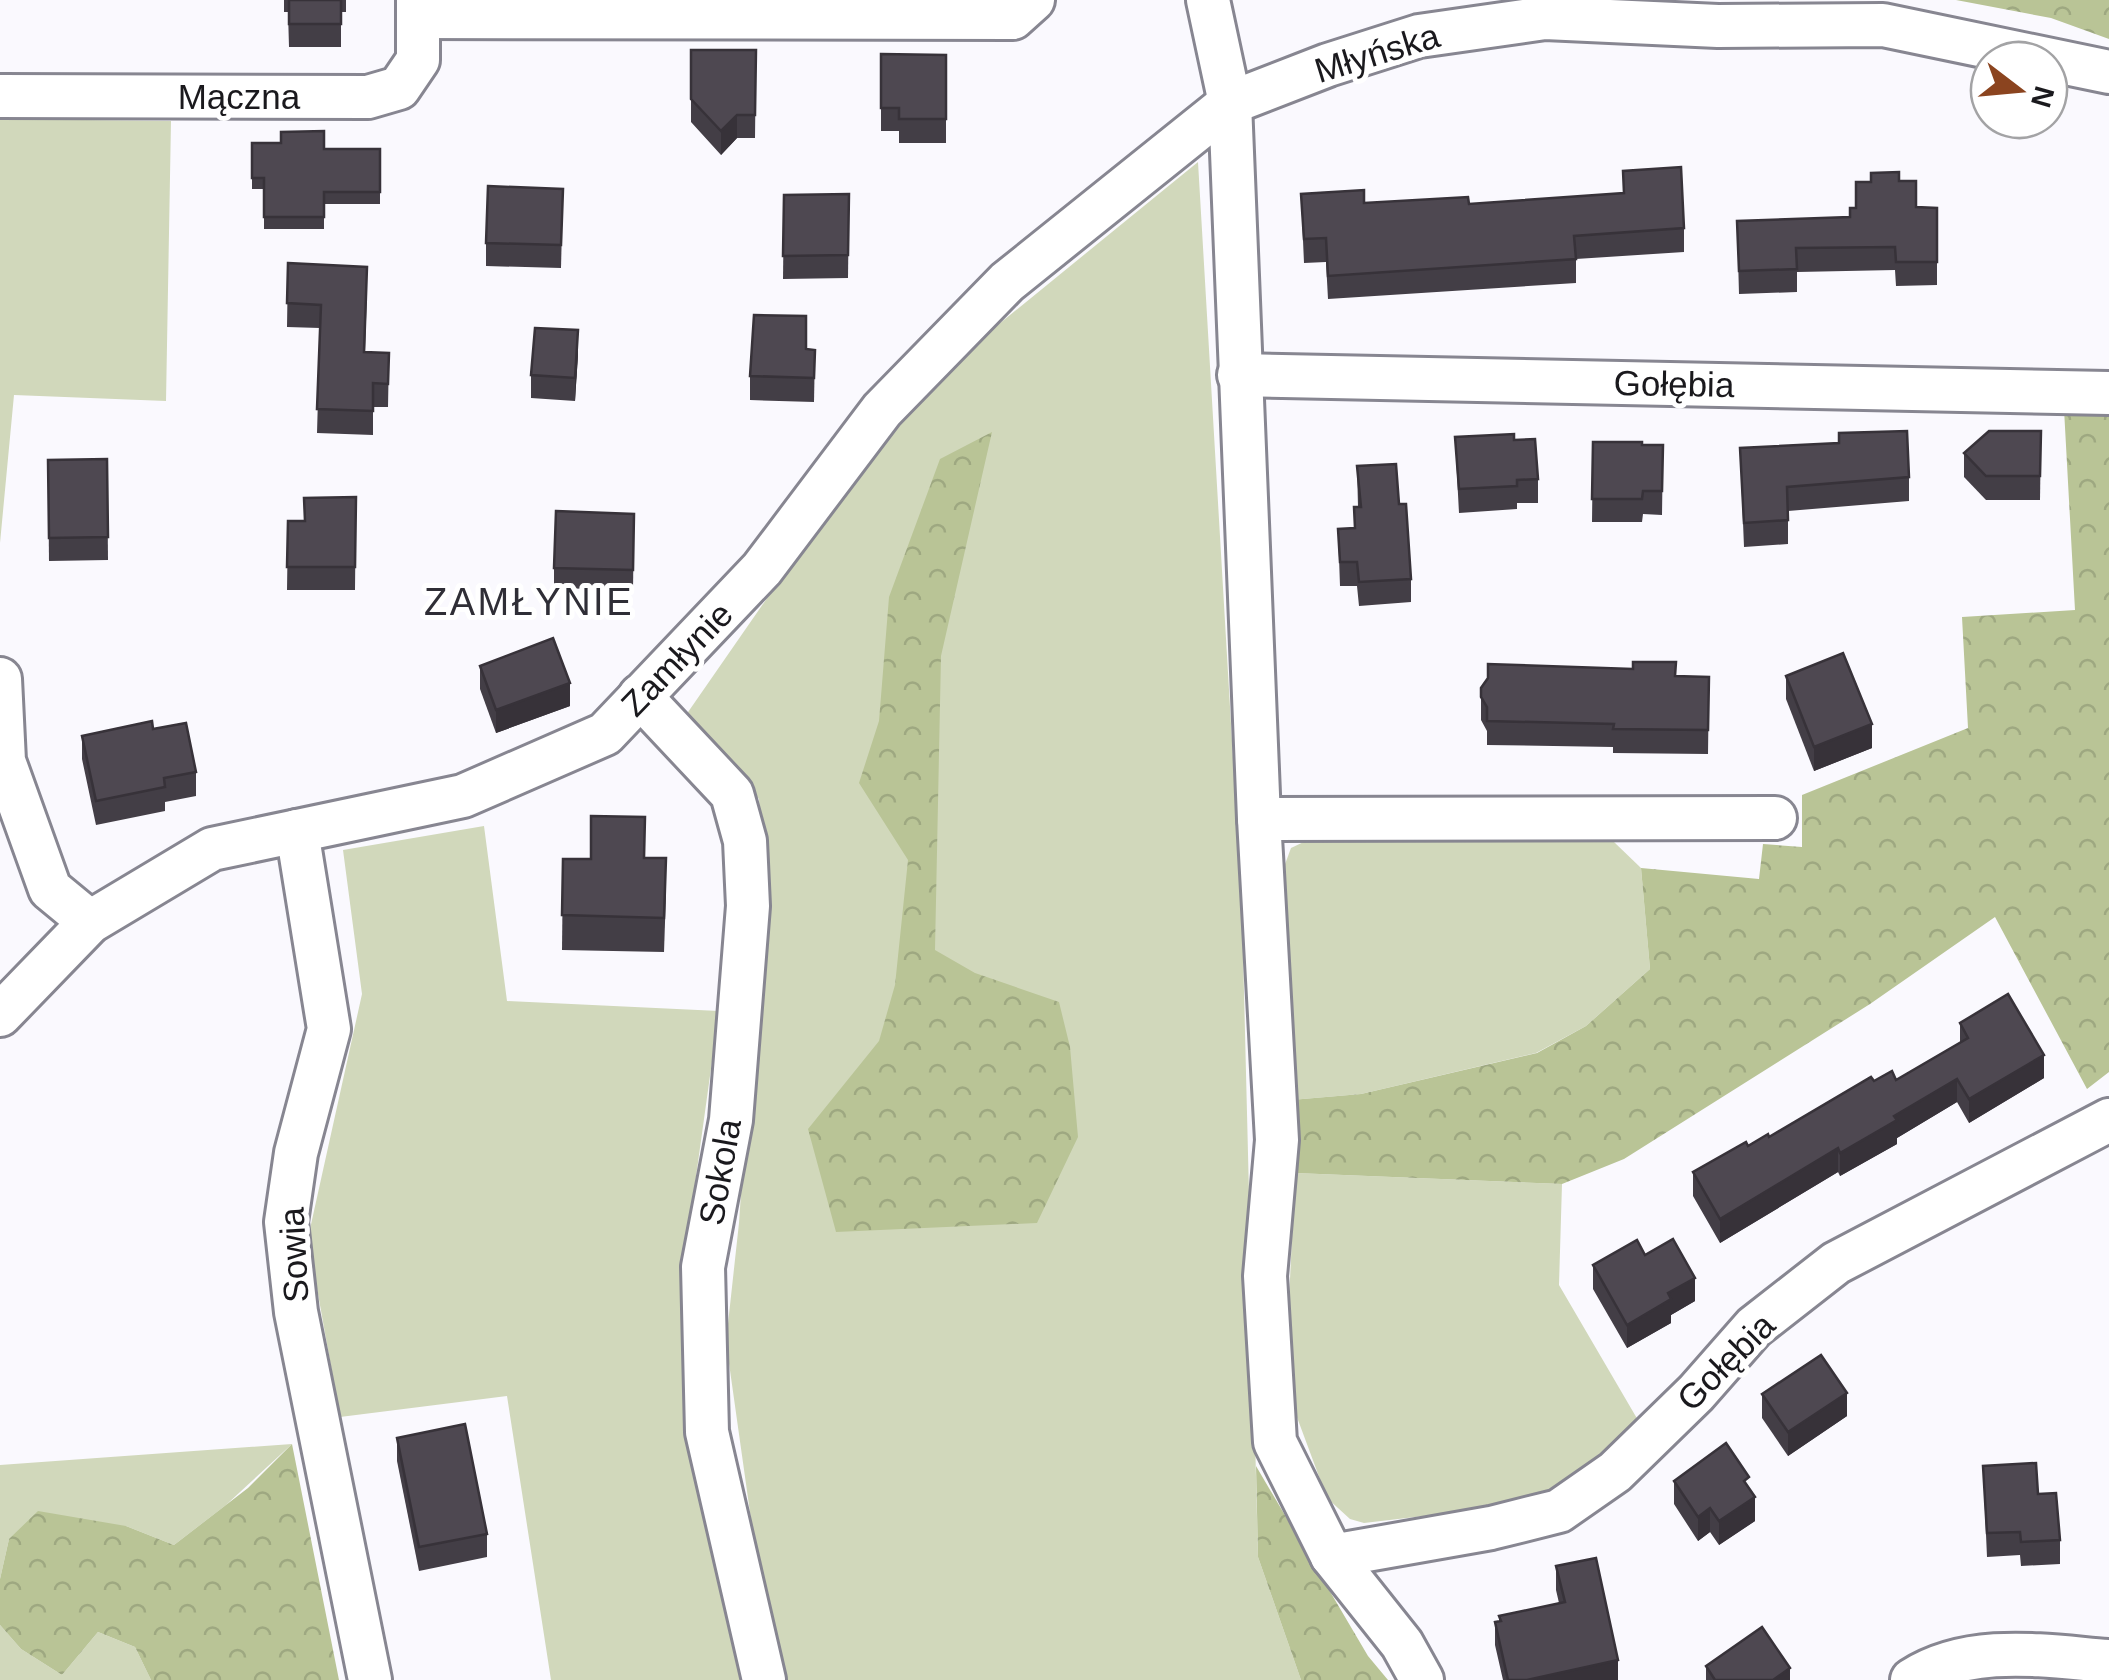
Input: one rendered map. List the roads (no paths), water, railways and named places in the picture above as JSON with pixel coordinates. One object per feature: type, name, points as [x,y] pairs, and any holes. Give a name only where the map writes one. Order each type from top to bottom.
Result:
[{"type":"street","name":"Mączna","points":[[0,96],[368,97],[398,88],[418,60],[418,8],[1014,18],[1034,0]]},
{"type":"street","points":[[1208,0],[1230,104],[1259,819],[1277,1140],[1265,1276],[1274,1442],[1332,1556],[1402,1644],[1422,1680]]},
{"type":"street","name":"Młyńska","points":[[1230,104],[1328,65],[1419,36],[1545,18],[1718,26],[1883,25],[2109,72]]},
{"type":"street","name":"Zamłynie","points":[[0,1016],[90,922],[212,849],[463,796],[605,734],[762,570],[882,410],[1008,282],[1230,104]]},
{"type":"street","name":"Gołębia","points":[[1239,375],[2109,393]]},
{"type":"street","points":[[0,680],[4,761],[50,889],[90,922]]},
{"type":"street","name":"Sokola","points":[[640,696],[732,794],[746,842],[748,906],[731,1120],[703,1267],[708,1432],[764,1680]]},
{"type":"street","points":[[1259,819],[1775,818]]},
{"type":"street","name":"Sowia","points":[[297,831],[329,1030],[296,1154],[286,1222],[296,1312],[370,1680]]},
{"type":"street","name":"Gołębia","points":[[1332,1556],[1491,1528],[1558,1511],[1614,1472],[1696,1393],[1754,1327],[1836,1263],[2109,1120]]},
{"type":"street","points":[[1912,1680],[1928,1670],[1978,1656],[2028,1654],[2109,1662]]},
{"type":"district","name":"ZAMŁYNIE","points":[[529,602]]}]
